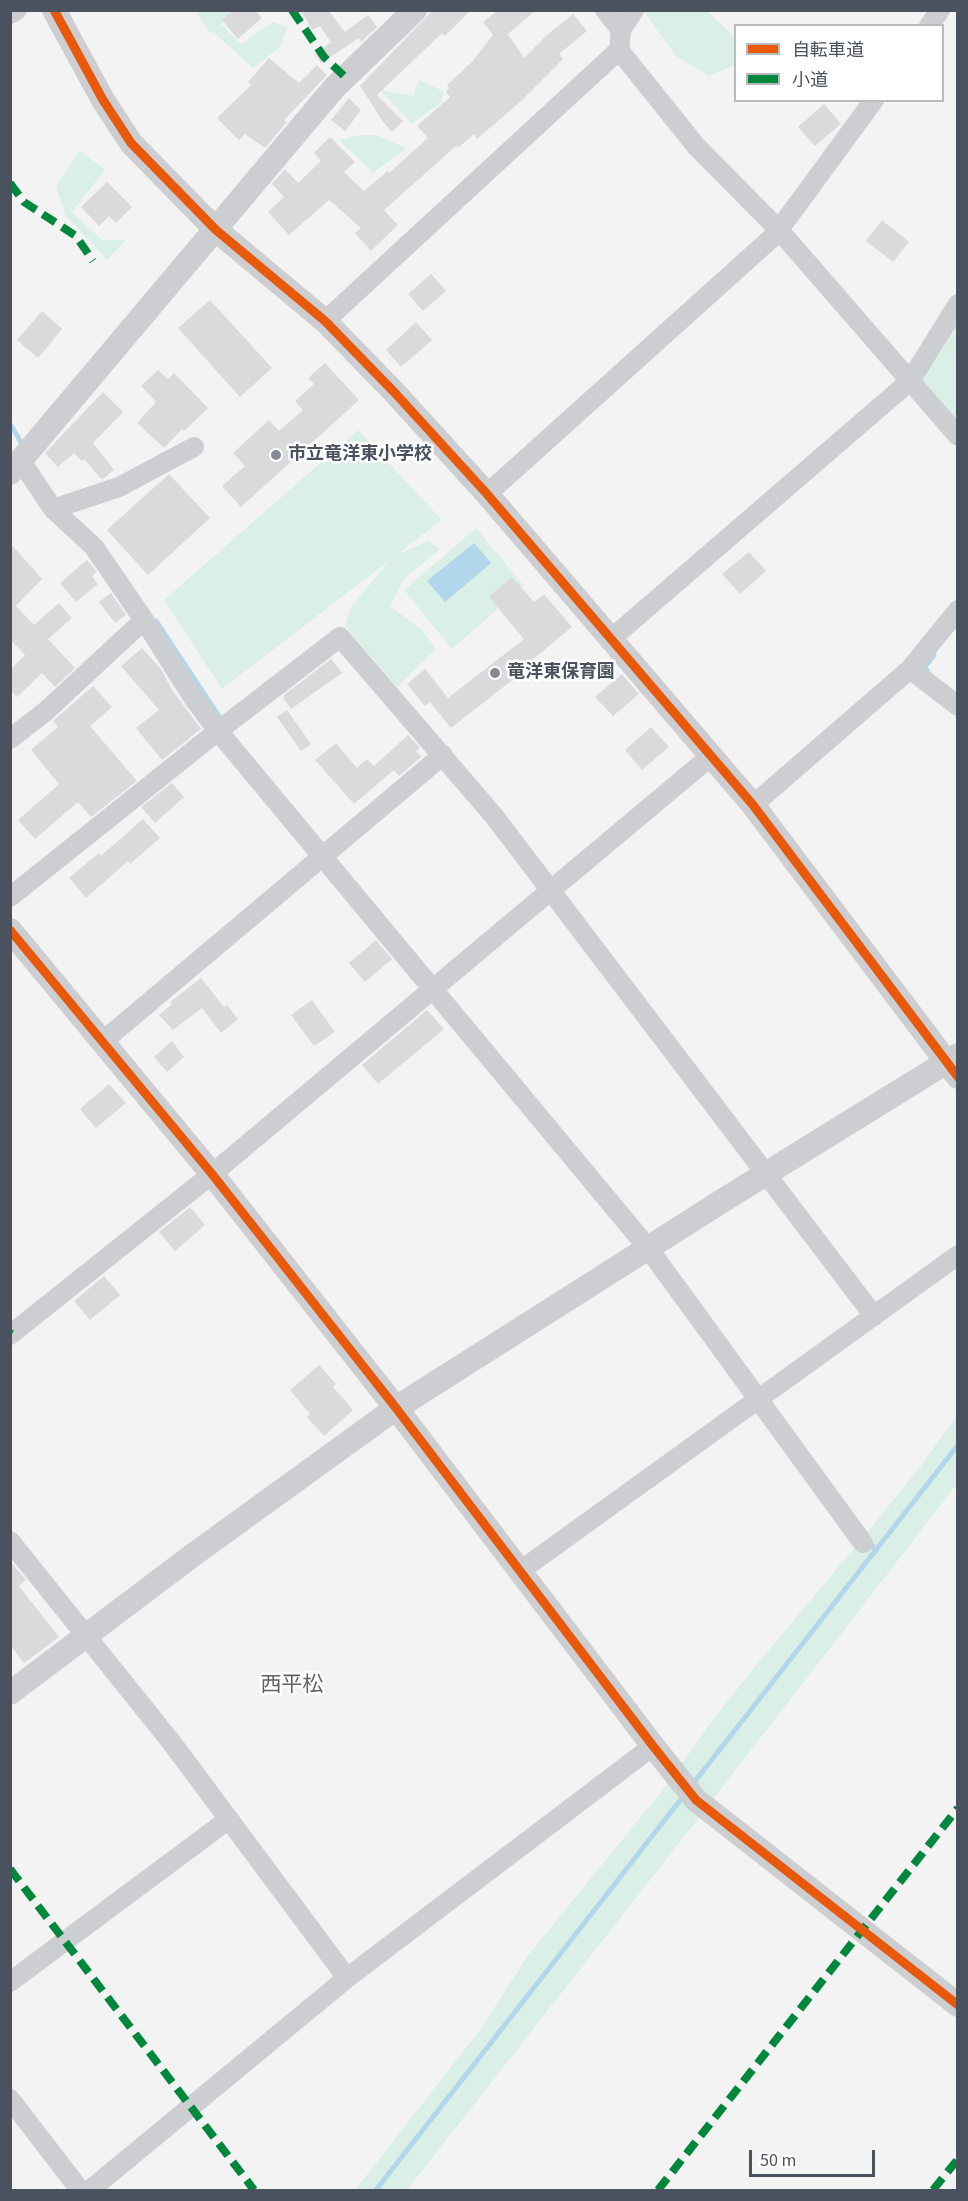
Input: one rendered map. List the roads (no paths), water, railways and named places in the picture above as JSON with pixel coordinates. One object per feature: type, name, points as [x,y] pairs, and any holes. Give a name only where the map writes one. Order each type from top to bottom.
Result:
[{"type":"street","points":[[10,14],[16,10]]},
{"type":"street","points":[[10,1693],[193,1555],[396,1408],[766,1174],[954,1065],[753,805],[487,494],[395,393],[325,321],[216,230],[131,143],[103,100],[54,10]]},
{"type":"street","points":[[415,10],[335,87],[16,467],[53,509],[94,547],[192,696],[218,731],[648,1248],[863,1543]]},
{"type":"street","points":[[604,10],[621,30]]},
{"type":"street","points":[[634,10],[621,30],[620,50],[696,146],[779,230],[957,436]]},
{"type":"street","points":[[930,24],[940,10]]},
{"type":"street","points":[[325,321],[620,50]]},
{"type":"street","points":[[487,494],[700,304],[779,230],[873,102]]},
{"type":"street","points":[[612,638],[910,381],[957,304]]},
{"type":"street","points":[[53,509],[119,487],[194,447]]},
{"type":"street","points":[[753,805],[910,669],[957,610]]},
{"type":"street","points":[[10,739],[46,711],[144,620]]},
{"type":"street","points":[[10,897],[340,637],[494,816],[874,1316]]},
{"type":"street","points":[[910,669],[957,706]]},
{"type":"street","points":[[102,1042],[443,755]]},
{"type":"street","points":[[10,1335],[212,1174],[711,756]]},
{"type":"street","points":[[10,930],[212,1174],[396,1408],[696,1800],[957,2005]]},
{"type":"street","points":[[520,1571],[957,1255]]},
{"type":"street","points":[[10,1541],[172,1743],[347,1978]]},
{"type":"street","points":[[90,2190],[347,1978],[653,1746]]},
{"type":"street","points":[[10,1982],[229,1819]]},
{"type":"street","points":[[10,2099],[80,2190]]},
{"type":"water","points":[[474,543],[491,563],[445,602],[427,581]]},
{"type":"waterway","points":[[10,424],[24,447]]},
{"type":"waterway","points":[[156,621],[220,718]]},
{"type":"waterway","points":[[927,670],[924,668],[934,655]]},
{"type":"waterway","points":[[692,1785],[958,1445]]},
{"type":"waterway","points":[[868,1540],[876,1551]]},
{"type":"waterway","points":[[376,2190],[685,1794]]},
{"type":"place","name":"市立竜洋東小学校","points":[[276,455]]},
{"type":"place","name":"竜洋東保育園","points":[[495,673]]},
{"type":"district","name":"西平松","points":[[292,1686]]}]
